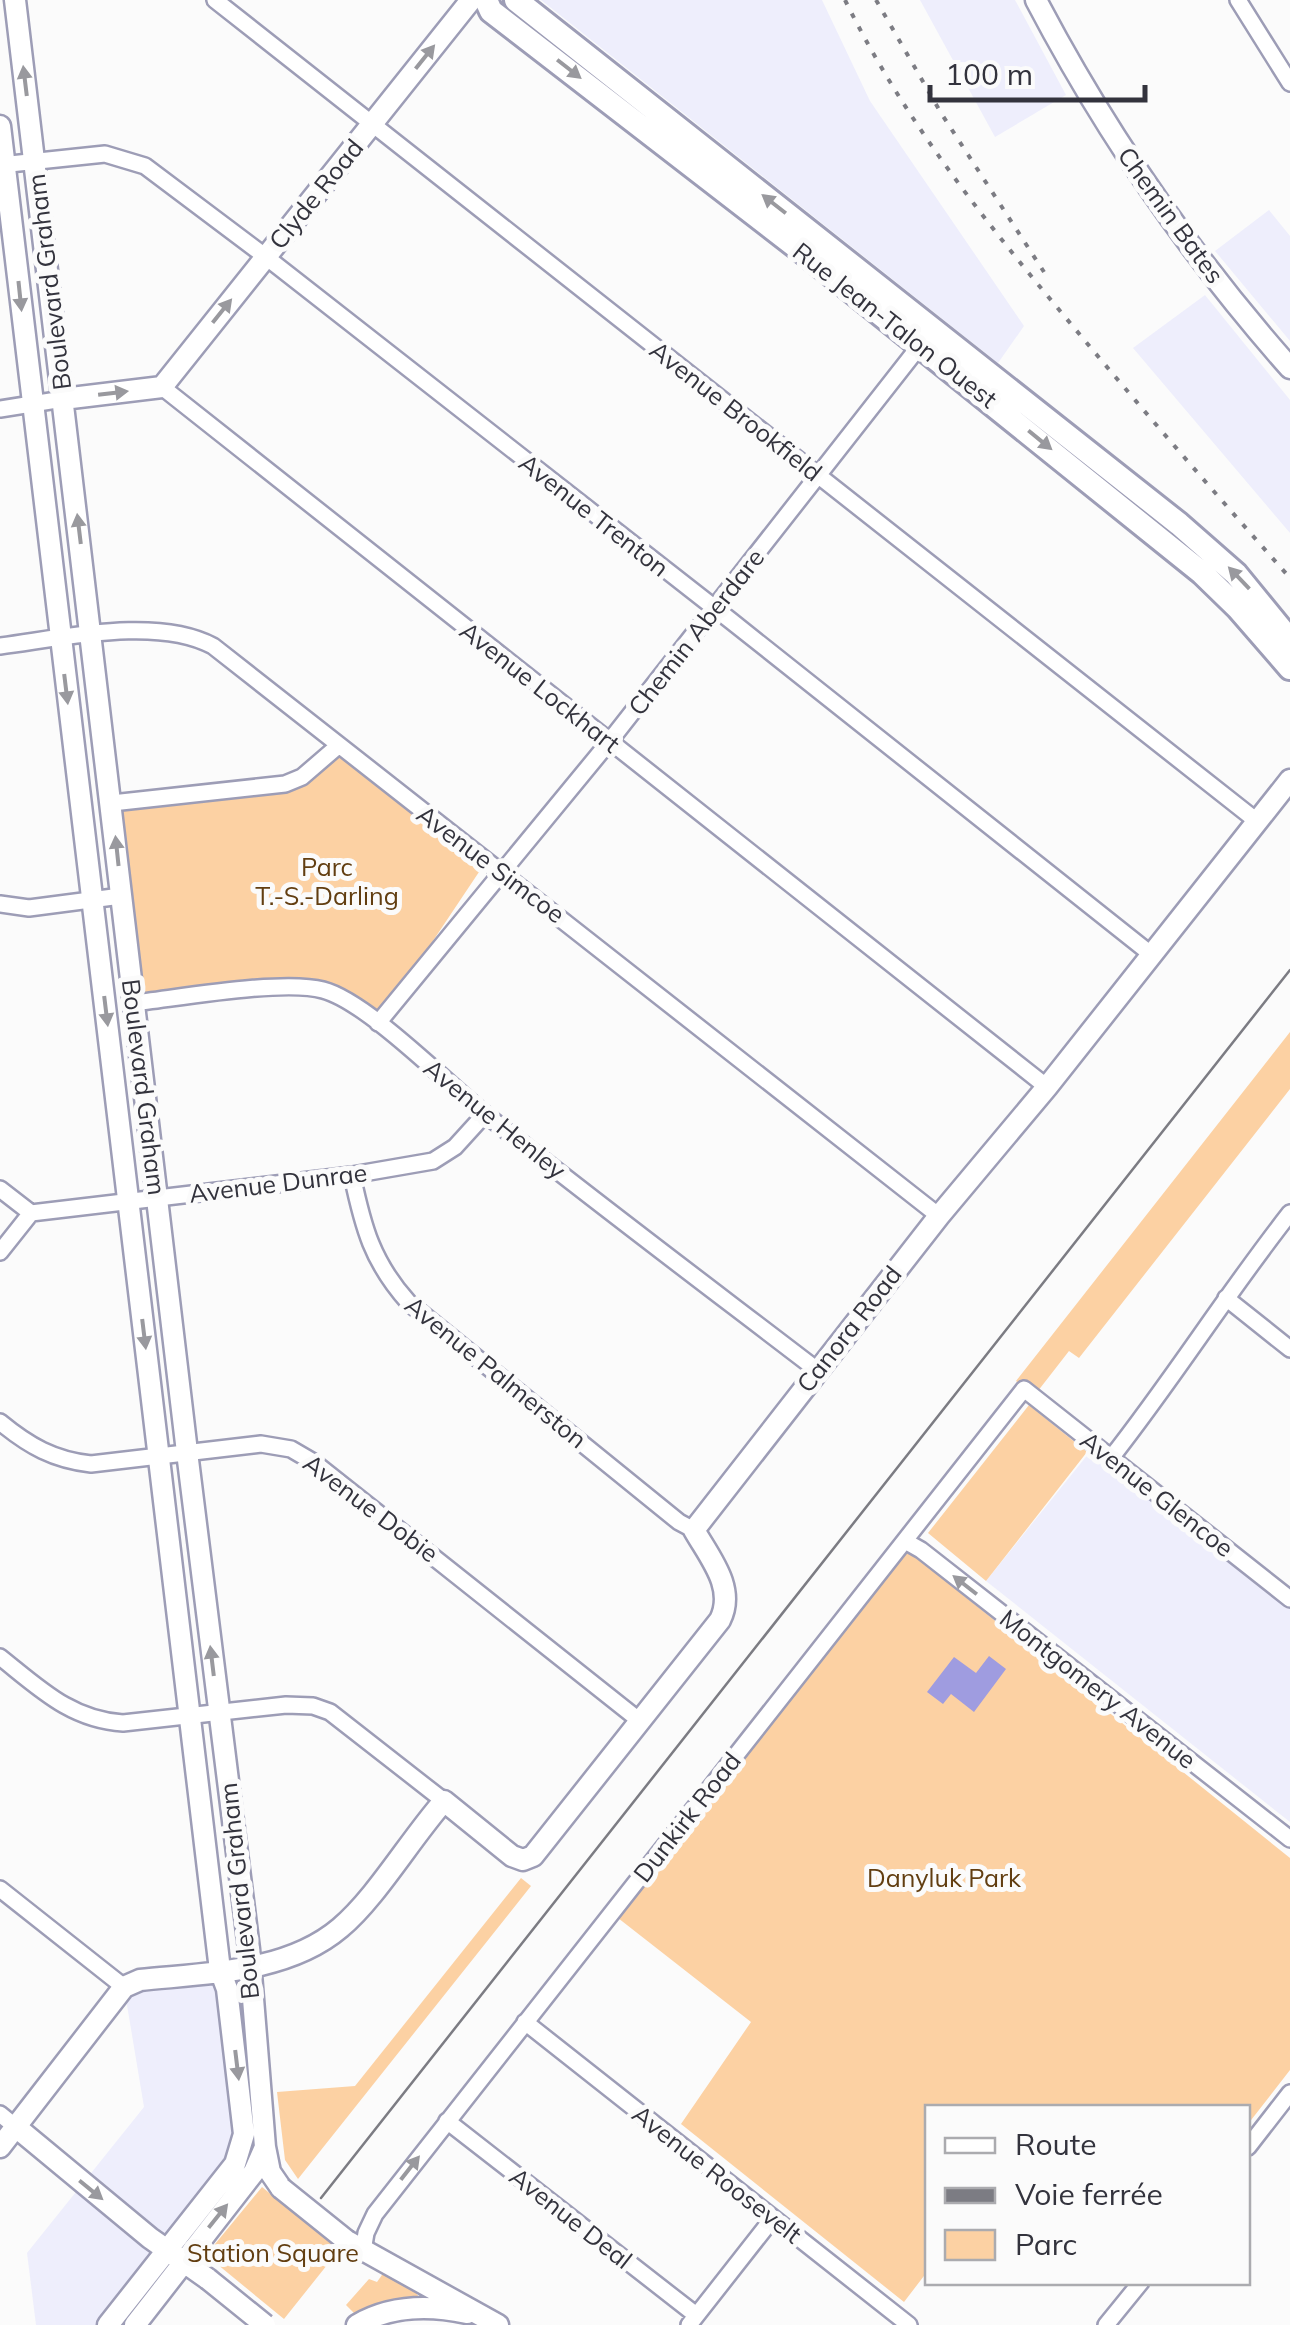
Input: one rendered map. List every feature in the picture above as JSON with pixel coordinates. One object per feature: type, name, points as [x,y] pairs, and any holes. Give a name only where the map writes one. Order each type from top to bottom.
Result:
[{"type":"main road","name":"Rue Jean-Talon Ouest","points":[[486,0],[490,11],[1203,544],[1244,583],[1290,640]]},
{"type":"main road","name":"Rue Jean-Talon Ouest","points":[[516,0],[927,337],[1202,572],[1290,668]]},
{"type":"street","name":"Boulevard Graham","points":[[15,0],[249,1966],[265,2147],[244,2168]]},
{"type":"street","name":"Avenue Brookfield","points":[[214,0],[1258,822]]},
{"type":"street","name":"Clyde Road","points":[[162,387],[471,0]]},
{"type":"street","name":"Chemin Bates","points":[[1036,0],[1119,144],[1225,290],[1290,368]]},
{"type":"street","points":[[1238,0],[1290,82]]},
{"type":"street","name":"Boulevard Graham","points":[[0,126],[220,1970],[227,1990],[244,2134],[244,2168]]},
{"type":"street","name":"Avenue Trenton","points":[[2,165],[106,154],[145,166],[266,256],[1152,955]]},
{"type":"street","name":"Chemin Aberdare","points":[[378,1023],[609,742],[927,337]]},
{"type":"street","points":[[0,408],[162,387]]},
{"type":"street","name":"Avenue Lockhart","points":[[162,387],[1047,1086]]},
{"type":"street","name":"Avenue Simcoe","points":[[0,646],[167,630],[213,646],[939,1216]]},
{"type":"street","points":[[112,803],[284,784],[302,777],[338,746]]},
{"type":"street","name":"Canora Road","points":[[694,1530],[939,1216],[1290,780]]},
{"type":"street","name":"Canora Road","points":[[1273,803],[1290,789]]},
{"type":"street","points":[[0,904],[29,908],[121,896]]},
{"type":"street","name":"Avenue Henley","points":[[133,1003],[300,987],[338,996],[378,1023],[485,1114],[817,1370]]},
{"type":"street","name":"Avenue Dunrae","points":[[30,1213],[433,1161],[456,1148],[485,1114]]},
{"type":"street","name":"Avenue Palmerston","points":[[352,1174],[364,1232],[392,1284],[409,1303],[679,1522],[694,1530]]},
{"type":"street","points":[[0,1189],[30,1213],[0,1252]]},
{"type":"street","points":[[1111,1458],[1290,1213]]},
{"type":"street","points":[[1226,1298],[1290,1349]]},
{"type":"street","name":"Avenue Glencoe","points":[[1024,1388],[1290,1599]]},
{"type":"street","name":"Dunkirk Road","points":[[355,2246],[374,2214],[1024,1388]]},
{"type":"street","name":"Avenue Dobie","points":[[0,1422],[40,1452],[91,1464],[261,1444],[278,1445],[305,1456],[640,1721]]},
{"type":"street","points":[[0,1657],[55,1701],[101,1722],[123,1723],[294,1704],[330,1712],[512,1856],[523,1860],[532,1856],[725,1611],[725,1585],[694,1530]]},
{"type":"street","name":"Montgomery Avenue","points":[[904,1541],[921,1550],[1290,1839]]},
{"type":"street","points":[[0,2148],[8,2121],[124,1986],[140,1980],[249,1966],[305,1952],[342,1928],[444,1801]]},
{"type":"street","points":[[0,1888],[124,1986]]},
{"type":"street","name":"Avenue Roosevelt","points":[[525,2022],[909,2325]]},
{"type":"street","points":[[1250,2144],[1290,2094]]},
{"type":"street","points":[[8,2121],[150,2238],[265,2325]]},
{"type":"street","name":"Avenue Deal","points":[[447,2121],[692,2320]]},
{"type":"street","points":[[265,2147],[270,2172],[281,2188]]},
{"type":"street","points":[[108,2325],[176,2254],[244,2168],[281,2188],[355,2246],[495,2323]]},
{"type":"street","points":[[692,2320],[774,2218]]},
{"type":"street","points":[[135,2325],[176,2254]]},
{"type":"street","points":[[1106,2325],[1139,2285]]},
{"type":"street","points":[[357,2325],[389,2312],[421,2307],[454,2310],[495,2323]]},
{"type":"shaded area","points":[[541,0],[822,0],[870,101],[1024,326],[998,363]]},
{"type":"shaded area","points":[[920,0],[1015,0],[1066,95],[995,137]]},
{"type":"shaded area","points":[[1269,210],[1290,236],[1290,341],[1215,251]]},
{"type":"shaded area","points":[[1205,295],[1290,400],[1290,533],[1133,348]]},
{"type":"shaded area","points":[[1093,1448],[1290,1606],[1290,1822],[986,1581]]},
{"type":"shaded area","points":[[989,1656],[1006,1669],[974,1712],[951,1694],[943,1704],[927,1692],[954,1657],[976,1673]]},
{"type":"shaded area","points":[[220,1970],[243,2135],[233,2162],[103,2325],[36,2325],[27,2253],[144,2107],[124,1987]]},
{"type":"green space","name":"Parc T.-S.-Darling","points":[[338,746],[479,872],[378,1023],[321,989],[133,1003],[112,803],[285,784]]},
{"type":"green space","points":[[1290,1032],[1290,1089],[1079,1358],[1069,1351],[1034,1396],[1016,1381]]},
{"type":"green space","points":[[1029,1405],[1087,1452],[986,1581],[928,1533]]},
{"type":"green space","name":"Danyluk Park","points":[[907,1550],[1290,1858],[1290,2070],[1250,2121],[1250,2105],[925,2105],[925,2275],[904,2302],[681,2124],[751,2022],[618,1918]]},
{"type":"green space","points":[[521,1878],[531,1886],[298,2179],[285,2160],[277,2092],[355,2086]]},
{"type":"green space","name":"Station Square","points":[[262,2187],[339,2250],[284,2319],[206,2255]]},
{"type":"green space","points":[[384,2272],[412,2288],[419,2297],[357,2316],[346,2305],[369,2279],[377,2282]]},
{"type":"tram line","points":[[321,2198],[1290,970]]},
{"type":"railway","points":[[845,0],[892,85],[974,205],[1121,384],[1290,578]]},
{"type":"railway","points":[[876,0],[941,113],[1044,272]]}]
